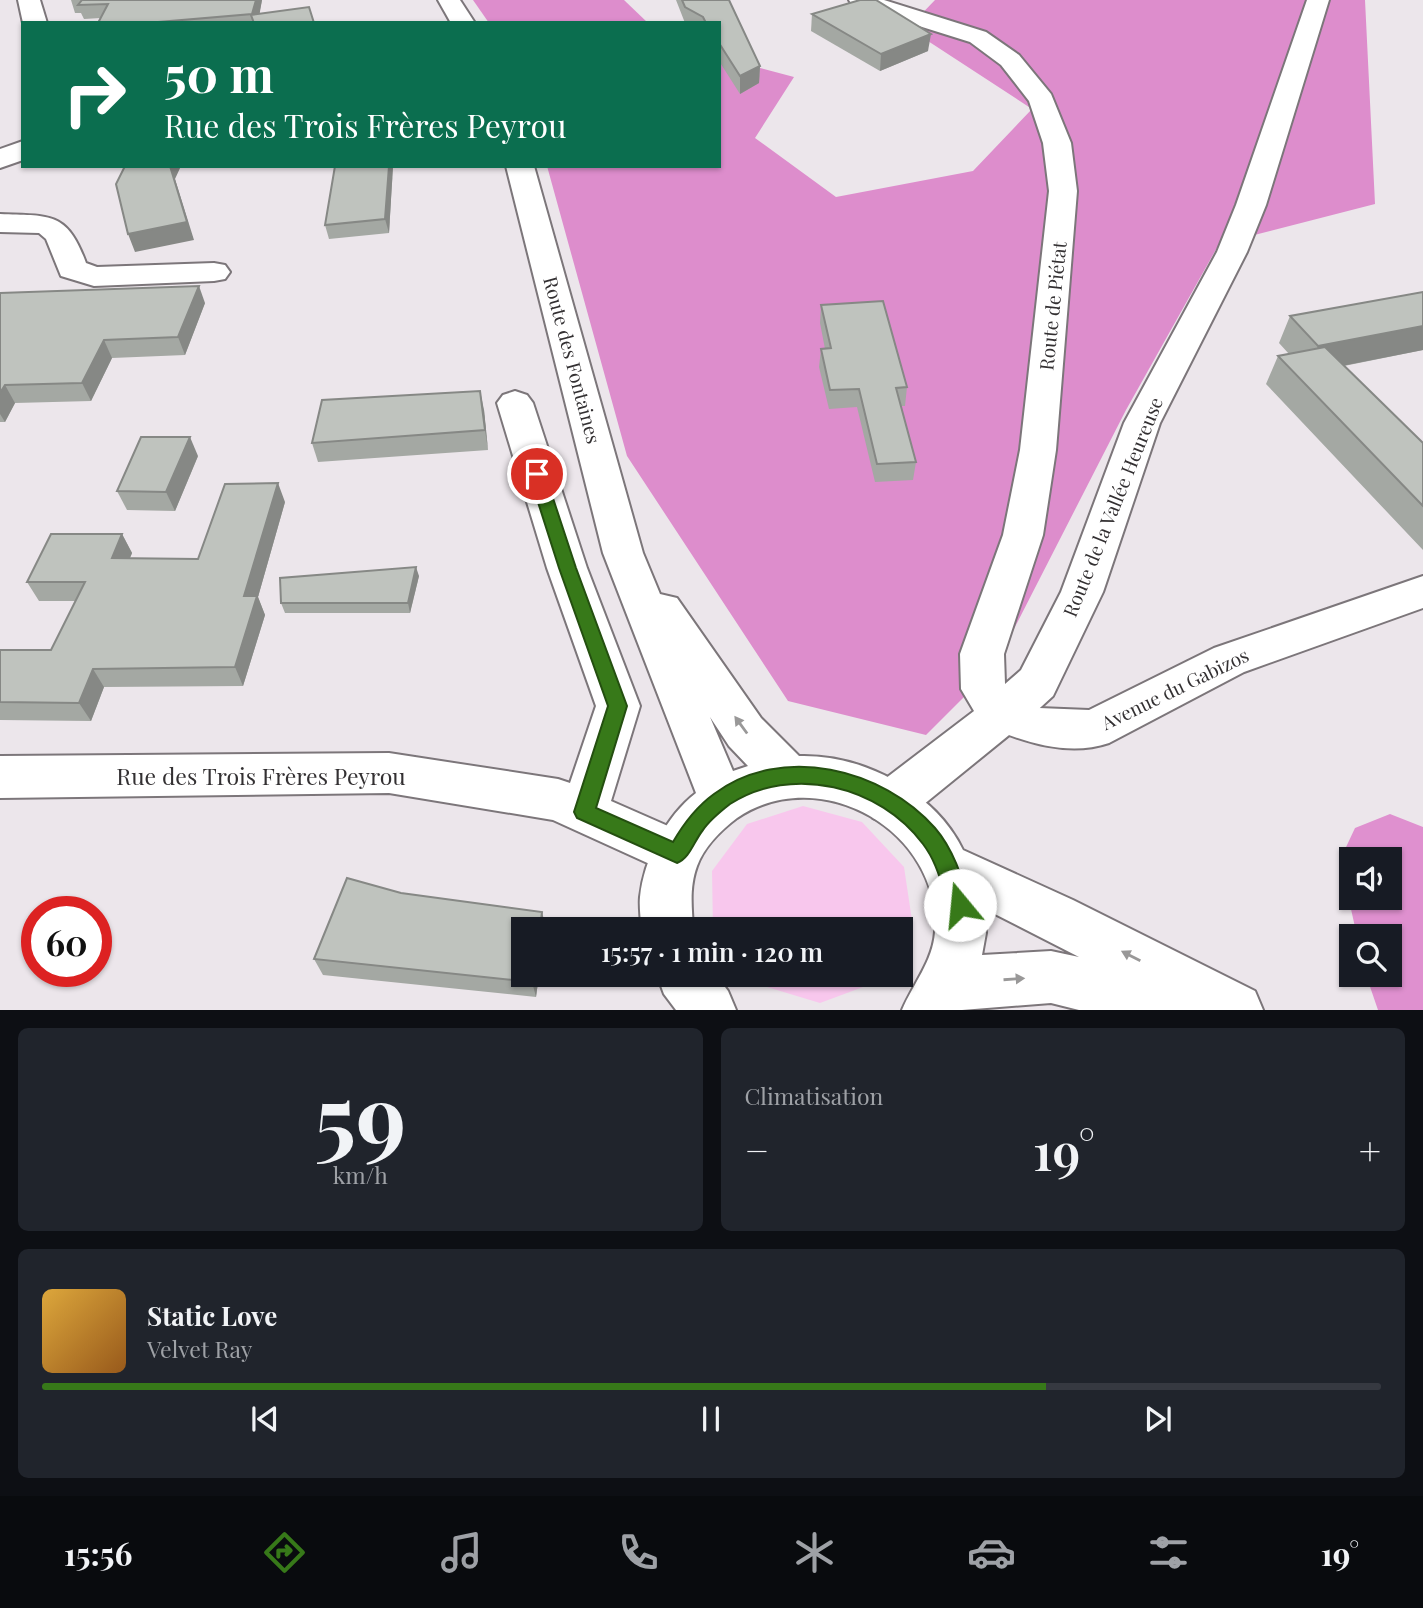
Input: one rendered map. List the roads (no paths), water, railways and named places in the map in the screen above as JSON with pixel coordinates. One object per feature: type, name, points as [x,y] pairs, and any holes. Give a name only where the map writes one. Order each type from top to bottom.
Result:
[{"type":"street","points":[[29,0],[34,21]]},
{"type":"street","points":[[449,0],[462,21]]},
{"type":"street","name":"Route de Piétat","points":[[860,0],[978,37],[989,44],[1010,60],[1042,100],[1057,143],[1063,191],[1038,450],[1023,535],[982,654],[983,689],[1003,714]]},
{"type":"street","name":"Route de la Vallée Heureuse","points":[[890,803],[1003,714],[1037,683],[1082,592],[1142,423],[1232,252],[1251,205],[1318,0]]},
{"type":"street","points":[[0,160],[21,150]]},
{"type":"street","name":"Route des Fontaines","points":[[521,168],[623,553],[722,799]]},
{"type":"street","points":[[0,223],[46,224],[61,236],[72,270],[94,277],[215,272]]},
{"type":"street","points":[[515,403],[567,568],[618,706],[584,812]]},
{"type":"street","name":"Route des Fontaines","points":[[623,553],[745,732],[787,775]]},
{"type":"street","name":"Avenue du Gabizos","points":[[1003,714],[1038,727],[1093,729],[1229,660],[1423,592]]},
{"type":"street","name":"Rue des Trois Frères Peyrou","points":[[0,777],[389,773],[558,800],[677,853]]},
{"type":"street","points":[[667,917],[666,892],[677,853],[696,822],[722,799],[754,783],[787,775],[828,777],[868,789],[905,811],[930,837],[948,867],[960,905],[959,946],[937,997]]},
{"type":"street","points":[[948,867],[1055,916],[1236,1010]]},
{"type":"street","points":[[937,997],[1051,977],[1203,1010]]},
{"type":"waterway","points":[[1402,907],[1423,990]]}]
